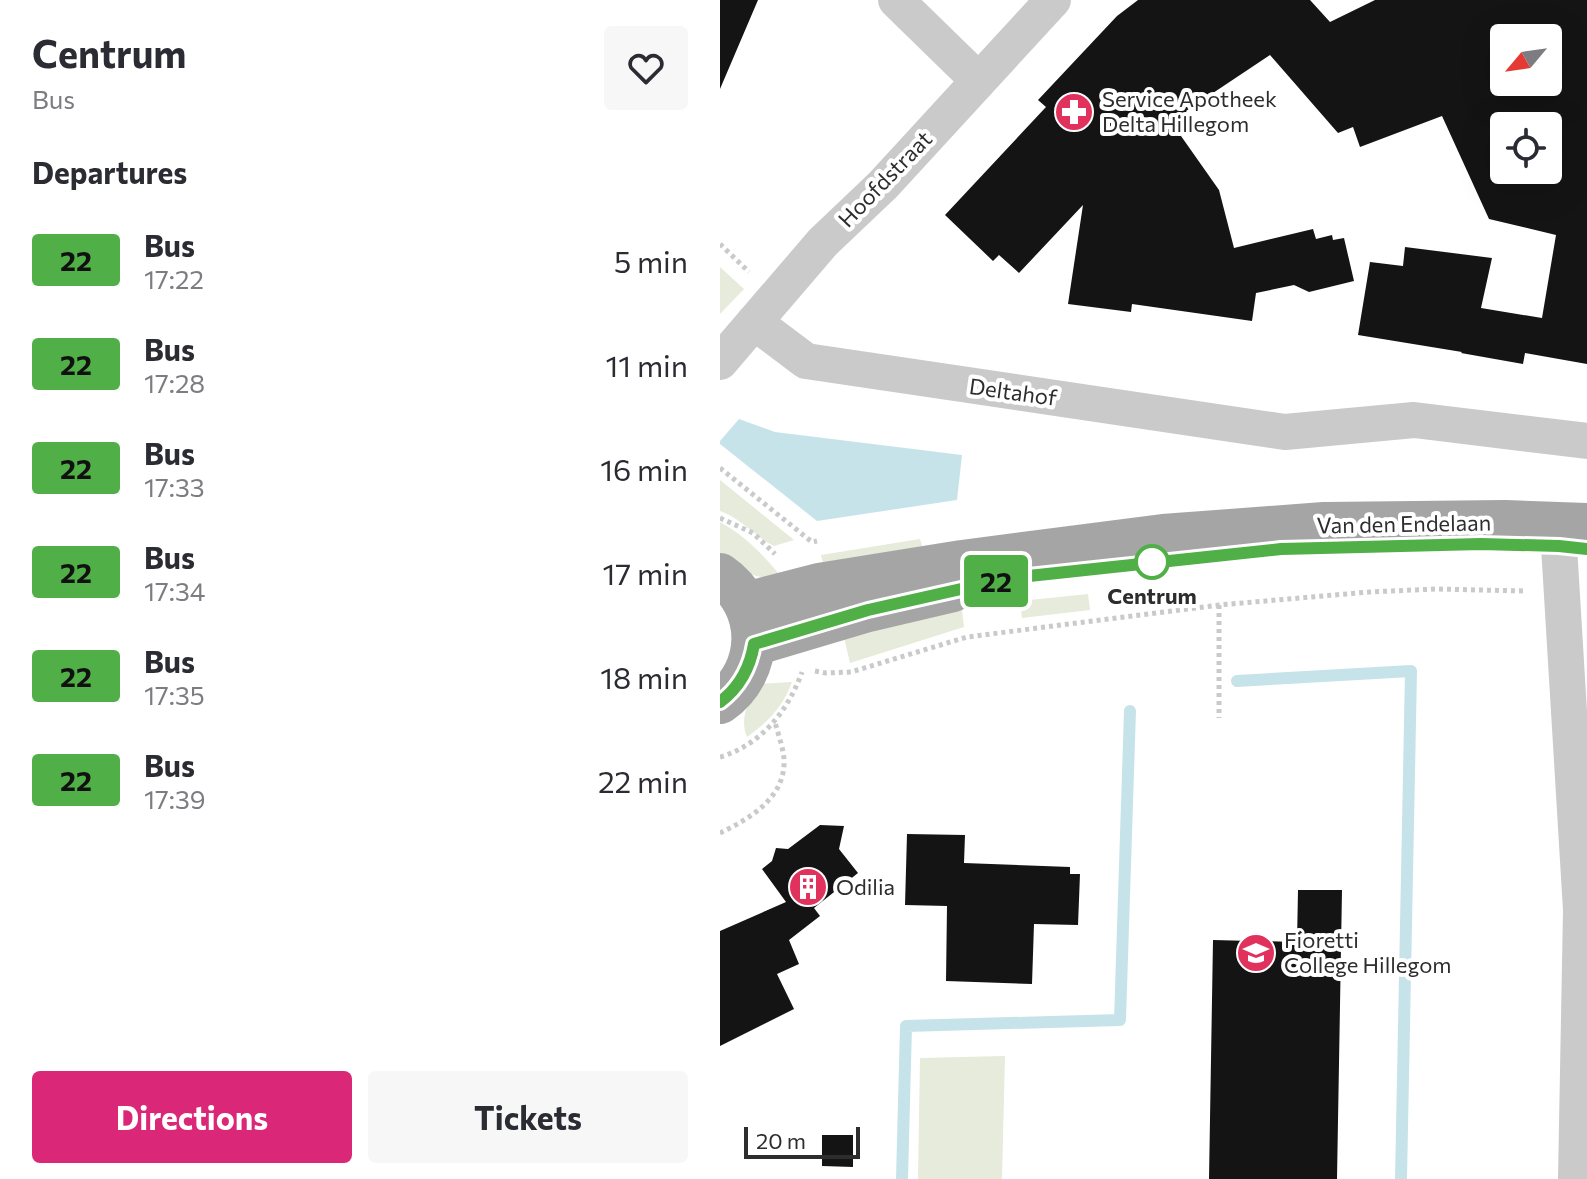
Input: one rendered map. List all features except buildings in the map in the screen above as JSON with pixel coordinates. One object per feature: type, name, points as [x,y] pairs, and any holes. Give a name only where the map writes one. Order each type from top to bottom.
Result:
[{"type":"main road","name":"Van den Endelaan","points":[[740,608],[819,585],[974,560],[1163,536],[1324,524],[1505,522],[1578,540]]},
{"type":"main road","points":[[720,702],[733,691],[748,669],[740,608]]},
{"type":"street","points":[[896,0],[978,80]]},
{"type":"street","name":"Hoofdstraat","points":[[720,362],[823,242],[883,185],[1053,0]]},
{"type":"street","name":"Deltahof","points":[[754,322],[806,361],[1285,432],[1414,420],[1587,441]]},
{"type":"street","name":"Van den Endelaan","points":[[1576,1179],[1581,910],[1560,591],[1578,540]]},
{"type":"path","points":[[720,468],[812,542],[827,540]]},
{"type":"path","points":[[803,669],[826,673],[851,672],[967,637],[1219,605],[1436,589],[1560,591]]},
{"type":"path","points":[[1219,605],[1219,718]]},
{"type":"path","points":[[720,833],[759,811],[779,784],[784,763],[775,722]]},
{"type":"green space","points":[[720,267],[744,289],[720,314]]},
{"type":"green space","points":[[720,480],[794,540],[774,546],[720,511]]},
{"type":"green space","points":[[720,522],[754,547],[782,578],[756,576],[720,556]]},
{"type":"green space","points":[[920,539],[922,546],[825,571],[821,555]]},
{"type":"green space","points":[[1088,594],[1090,610],[1022,618],[1020,601]]},
{"type":"green space","points":[[961,602],[964,627],[850,663],[843,633]]},
{"type":"green space","points":[[792,682],[774,713],[747,737],[745,716],[759,684]]},
{"type":"green space","points":[[1005,1056],[1002,1179],[918,1179],[920,1058]]},
{"type":"water","points":[[739,419],[775,432],[962,455],[957,500],[817,521],[720,444]]},
{"type":"waterway","points":[[1237,681],[1411,671],[1401,1179]]},
{"type":"waterway","points":[[902,1179],[906,1026],[1120,1020],[1130,711]]},
{"type":"bus line","name":"22","points":[[720,702],[741,681],[748,669],[754,644],[868,610],[1010,578],[1281,549],[1481,544],[1587,549]]},
{"type":"place","name":"Service Apotheek Delta Hillegom","points":[[1074,112]]},
{"type":"place","name":"Centrum","points":[[1152,562]]},
{"type":"place","name":"Odilia","points":[[808,887]]},
{"type":"place","name":"Fioretti College Hillegom","points":[[1256,953]]}]
